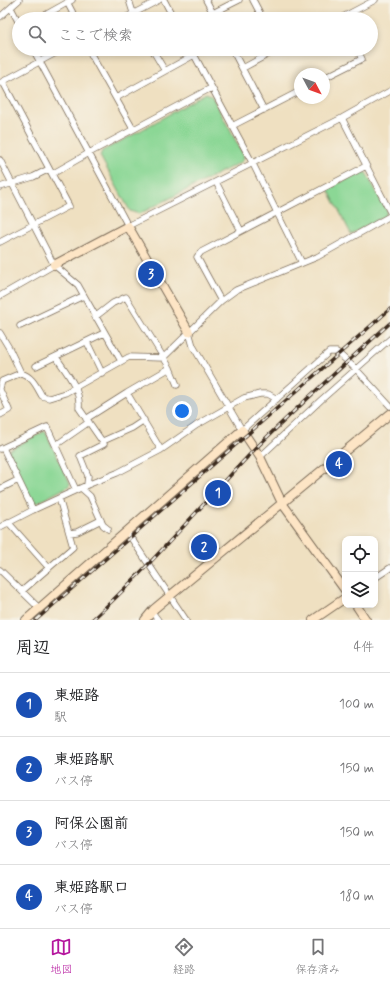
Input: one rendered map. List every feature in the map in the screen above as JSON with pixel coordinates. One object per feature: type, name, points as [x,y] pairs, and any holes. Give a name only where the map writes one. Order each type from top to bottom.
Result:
[{"type":"street","points":[[0,17],[19,0]]},
{"type":"street","points":[[129,0],[134,12]]},
{"type":"street","points":[[141,12],[159,0]]},
{"type":"street","points":[[164,0],[170,12]]},
{"type":"street","points":[[206,0],[212,12]]},
{"type":"street","points":[[220,12],[239,0]]},
{"type":"street","points":[[253,0],[260,12]]},
{"type":"street","points":[[353,12],[375,0]]},
{"type":"street","points":[[50,12],[70,1],[73,12]]},
{"type":"street","points":[[11,8],[13,12]]},
{"type":"street","points":[[37,56],[128,226],[189,332],[193,346],[228,408],[260,457],[282,503],[342,586]]},
{"type":"street","points":[[0,242],[69,206],[2,82],[50,56]]},
{"type":"street","points":[[92,56],[133,129]]},
{"type":"street","points":[[156,56],[165,71]]},
{"type":"street","points":[[116,98],[192,56]]},
{"type":"street","points":[[195,56],[253,164],[302,262]]},
{"type":"street","points":[[236,56],[264,110]]},
{"type":"street","points":[[243,68],[265,56]]},
{"type":"street","points":[[330,75],[362,59],[360,56]]},
{"type":"street","points":[[0,187],[51,171],[89,153],[211,88]]},
{"type":"street","points":[[0,296],[128,226],[253,164],[342,118],[390,91]]},
{"type":"street","points":[[232,126],[294,94]]},
{"type":"street","points":[[342,118],[390,212]]},
{"type":"street","points":[[0,160],[34,224],[54,266],[78,285],[121,361]]},
{"type":"street","points":[[221,301],[198,257],[201,252],[366,166]]},
{"type":"street","points":[[216,182],[241,231]]},
{"type":"street","points":[[0,333],[21,373],[32,380],[42,396],[49,398],[65,393],[129,357],[163,358],[221,301],[236,290],[317,257],[390,216]]},
{"type":"street","points":[[20,326],[83,296]]},
{"type":"street","points":[[95,317],[113,303],[126,297],[170,368],[177,384]]},
{"type":"street","points":[[36,366],[104,333]]},
{"type":"street","points":[[260,457],[321,400],[390,339]]},
{"type":"street","points":[[87,342],[102,373]]},
{"type":"street","points":[[26,620],[329,352],[337,352],[356,369],[390,406]]},
{"type":"street","points":[[56,357],[74,385],[80,402],[79,408],[103,441]]},
{"type":"street","points":[[56,445],[127,393],[170,368]]},
{"type":"street","points":[[0,415],[9,410],[0,389],[2,381],[21,373]]},
{"type":"street","points":[[127,393],[160,450]]},
{"type":"street","points":[[0,527],[59,498],[117,473],[160,450],[197,425],[244,398],[260,394],[268,394],[277,399]]},
{"type":"street","points":[[145,620],[170,596],[390,414]]},
{"type":"street","points":[[82,488],[88,476],[80,456],[104,444],[103,441],[132,428],[144,420]]},
{"type":"street","points":[[33,510],[1,449],[47,427],[56,445],[82,488],[90,496],[101,520],[108,529]]},
{"type":"street","points":[[0,489],[18,480]]},
{"type":"street","points":[[22,591],[73,547],[59,498]]},
{"type":"street","points":[[69,534],[77,532],[101,520]]},
{"type":"street","points":[[8,522],[49,568]]},
{"type":"street","points":[[127,532],[186,620]]},
{"type":"street","points":[[378,576],[390,568]]},
{"type":"street","points":[[0,570],[39,608]]},
{"type":"street","points":[[313,620],[342,600]]},
{"type":"street","points":[[358,608],[366,620]]},
{"type":"street","points":[[152,612],[158,620]]},
{"type":"green space","points":[[206,93],[211,95],[244,156],[243,161],[139,214],[130,211],[100,156],[102,151]]},
{"type":"green space","points":[[363,171],[366,173],[387,211],[385,216],[351,234],[328,189]]},
{"type":"green space","points":[[45,431],[70,483],[69,486],[35,504],[32,504],[8,453],[9,450]]},
{"type":"railway","points":[[36,620],[390,309]]},
{"type":"railway","points":[[92,620],[156,557],[257,447],[390,323]]},
{"type":"place","name":"阿保公園前","points":[[151,274]]},
{"type":"place","name":"東姫路駅口","points":[[339,464]]},
{"type":"place","name":"東姫路","points":[[218,493]]},
{"type":"place","name":"東姫路駅","points":[[204,547]]}]
